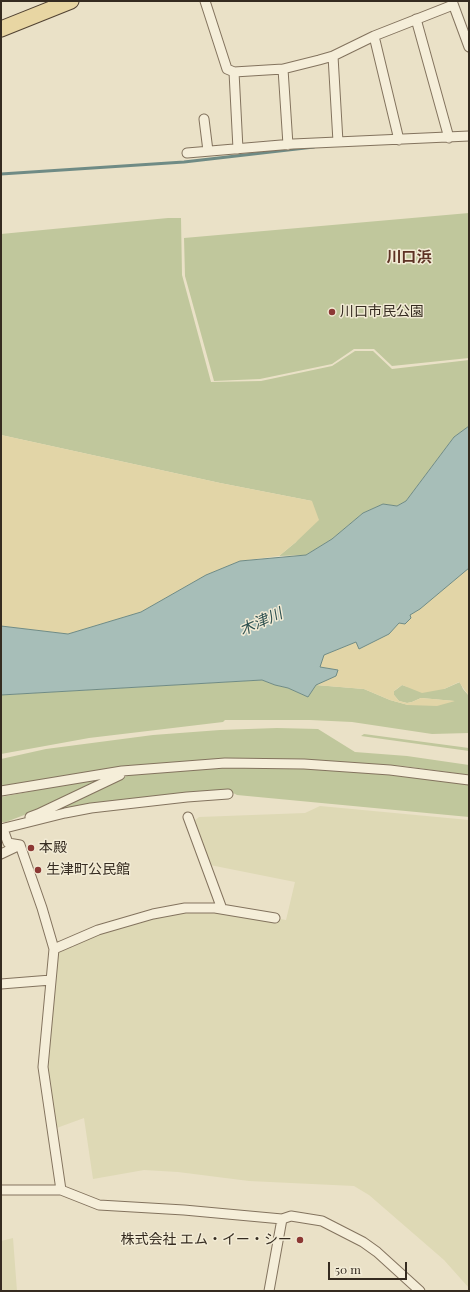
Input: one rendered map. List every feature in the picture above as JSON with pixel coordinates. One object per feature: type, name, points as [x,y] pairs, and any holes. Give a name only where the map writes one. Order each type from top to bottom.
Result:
[{"type":"main road","points":[[1,29],[71,1]]},
{"type":"street","points":[[205,1],[227,70],[234,72],[283,69],[333,56],[374,36],[452,3],[467,37],[469,47]]},
{"type":"street","points":[[416,19],[449,138]]},
{"type":"street","points":[[374,36],[399,140]]},
{"type":"street","points":[[333,56],[338,142]]},
{"type":"street","points":[[283,69],[288,145]]},
{"type":"street","points":[[234,72],[238,149]]},
{"type":"street","points":[[204,119],[208,152]]},
{"type":"street","points":[[188,153],[288,145],[469,136]]},
{"type":"street","points":[[1,791],[122,771],[225,763],[304,764],[390,770],[469,780]]},
{"type":"street","points":[[2,829],[18,820],[38,814],[121,775],[122,771]]},
{"type":"street","points":[[2,829],[91,808],[228,794]]},
{"type":"street","points":[[188,818],[222,909]]},
{"type":"street","points":[[2,829],[8,843],[20,845]]},
{"type":"street","points":[[1,854],[20,845]]},
{"type":"street","points":[[20,845],[42,908],[54,949],[43,1067],[61,1190]]},
{"type":"street","points":[[54,949],[98,930],[153,914],[185,908],[216,908],[275,918]]},
{"type":"street","points":[[1,984],[51,980]]},
{"type":"street","points":[[1,1190],[61,1190],[100,1205],[282,1219],[291,1216],[328,1222],[363,1242],[420,1291]]},
{"type":"street","points":[[269,1291],[282,1219]]},
{"type":"shaded area","points":[[320,806],[469,820],[469,1288],[444,1260],[369,1195],[354,1186],[249,1181],[178,1172],[144,1170],[93,1179],[84,1118],[54,1129],[46,1066],[57,952],[71,941],[152,917],[224,909],[286,920],[295,882],[210,865],[193,822],[199,817],[305,813]]},
{"type":"shaded area","points":[[13,1238],[17,1291],[1,1291],[1,1241]]},
{"type":"green space","name":"川口市民公園","points":[[469,213],[469,358],[392,366],[374,349],[354,349],[332,364],[260,379],[214,381],[185,276],[184,238]]},
{"type":"green space","points":[[181,218],[182,275],[211,382],[261,381],[332,366],[355,351],[373,351],[392,369],[469,360],[469,426],[454,437],[406,501],[397,506],[383,504],[363,513],[332,539],[306,555],[279,556],[296,542],[312,501],[220,483],[1,435],[1,234]]},
{"type":"green space","points":[[262,680],[288,688],[308,697],[316,685],[364,689],[390,700],[408,705],[454,701],[421,698],[407,703],[399,701],[394,695],[394,691],[402,685],[408,687],[444,689],[460,682],[463,689],[469,696],[469,733],[432,734],[352,722],[310,720],[225,720],[223,722],[89,738],[1,754],[1,695]]},
{"type":"green space","points":[[277,728],[318,729],[355,752],[407,756],[469,765],[469,775],[403,766],[307,760],[261,760],[173,763],[122,768],[1,790],[1,759],[46,749],[153,735],[220,730]]},
{"type":"green space","points":[[364,734],[469,748],[469,751],[361,736]]},
{"type":"green space","points":[[223,767],[313,768],[424,778],[469,784],[469,817],[237,795],[229,791],[44,815],[131,774]]},
{"type":"green space","points":[[102,778],[32,812],[6,822],[1,822],[1,797]]},
{"type":"sand","points":[[1,435],[220,483],[312,501],[319,520],[279,556],[240,561],[206,575],[141,612],[68,634],[1,626]]},
{"type":"sand","points":[[469,568],[469,696],[459,682],[444,689],[422,693],[402,685],[394,691],[394,695],[399,701],[407,703],[421,698],[455,701],[437,706],[408,705],[390,700],[364,689],[316,685],[336,676],[338,670],[320,667],[324,655],[356,642],[359,649],[389,634],[399,623],[405,624],[411,618],[409,615],[420,609]]},
{"type":"water","name":"木津川","points":[[469,426],[469,568],[420,609],[410,615],[411,618],[405,624],[399,623],[389,634],[359,649],[356,642],[324,655],[320,667],[338,670],[336,676],[316,685],[308,697],[288,688],[262,680],[1,695],[1,626],[68,634],[141,612],[206,575],[240,561],[306,555],[332,539],[363,513],[383,504],[397,506],[406,501],[454,437]]},
{"type":"waterway","points":[[1,174],[184,162],[314,147]]},
{"type":"place","name":"川口市民公園","points":[[332,312]]},
{"type":"place","name":"本殿","points":[[31,848]]},
{"type":"place","name":"生津町公民館","points":[[38,870]]},
{"type":"place","name":"株式会社 エム・イー・シー","points":[[300,1240]]},
{"type":"district","name":"川口浜","points":[[409,257]]}]
